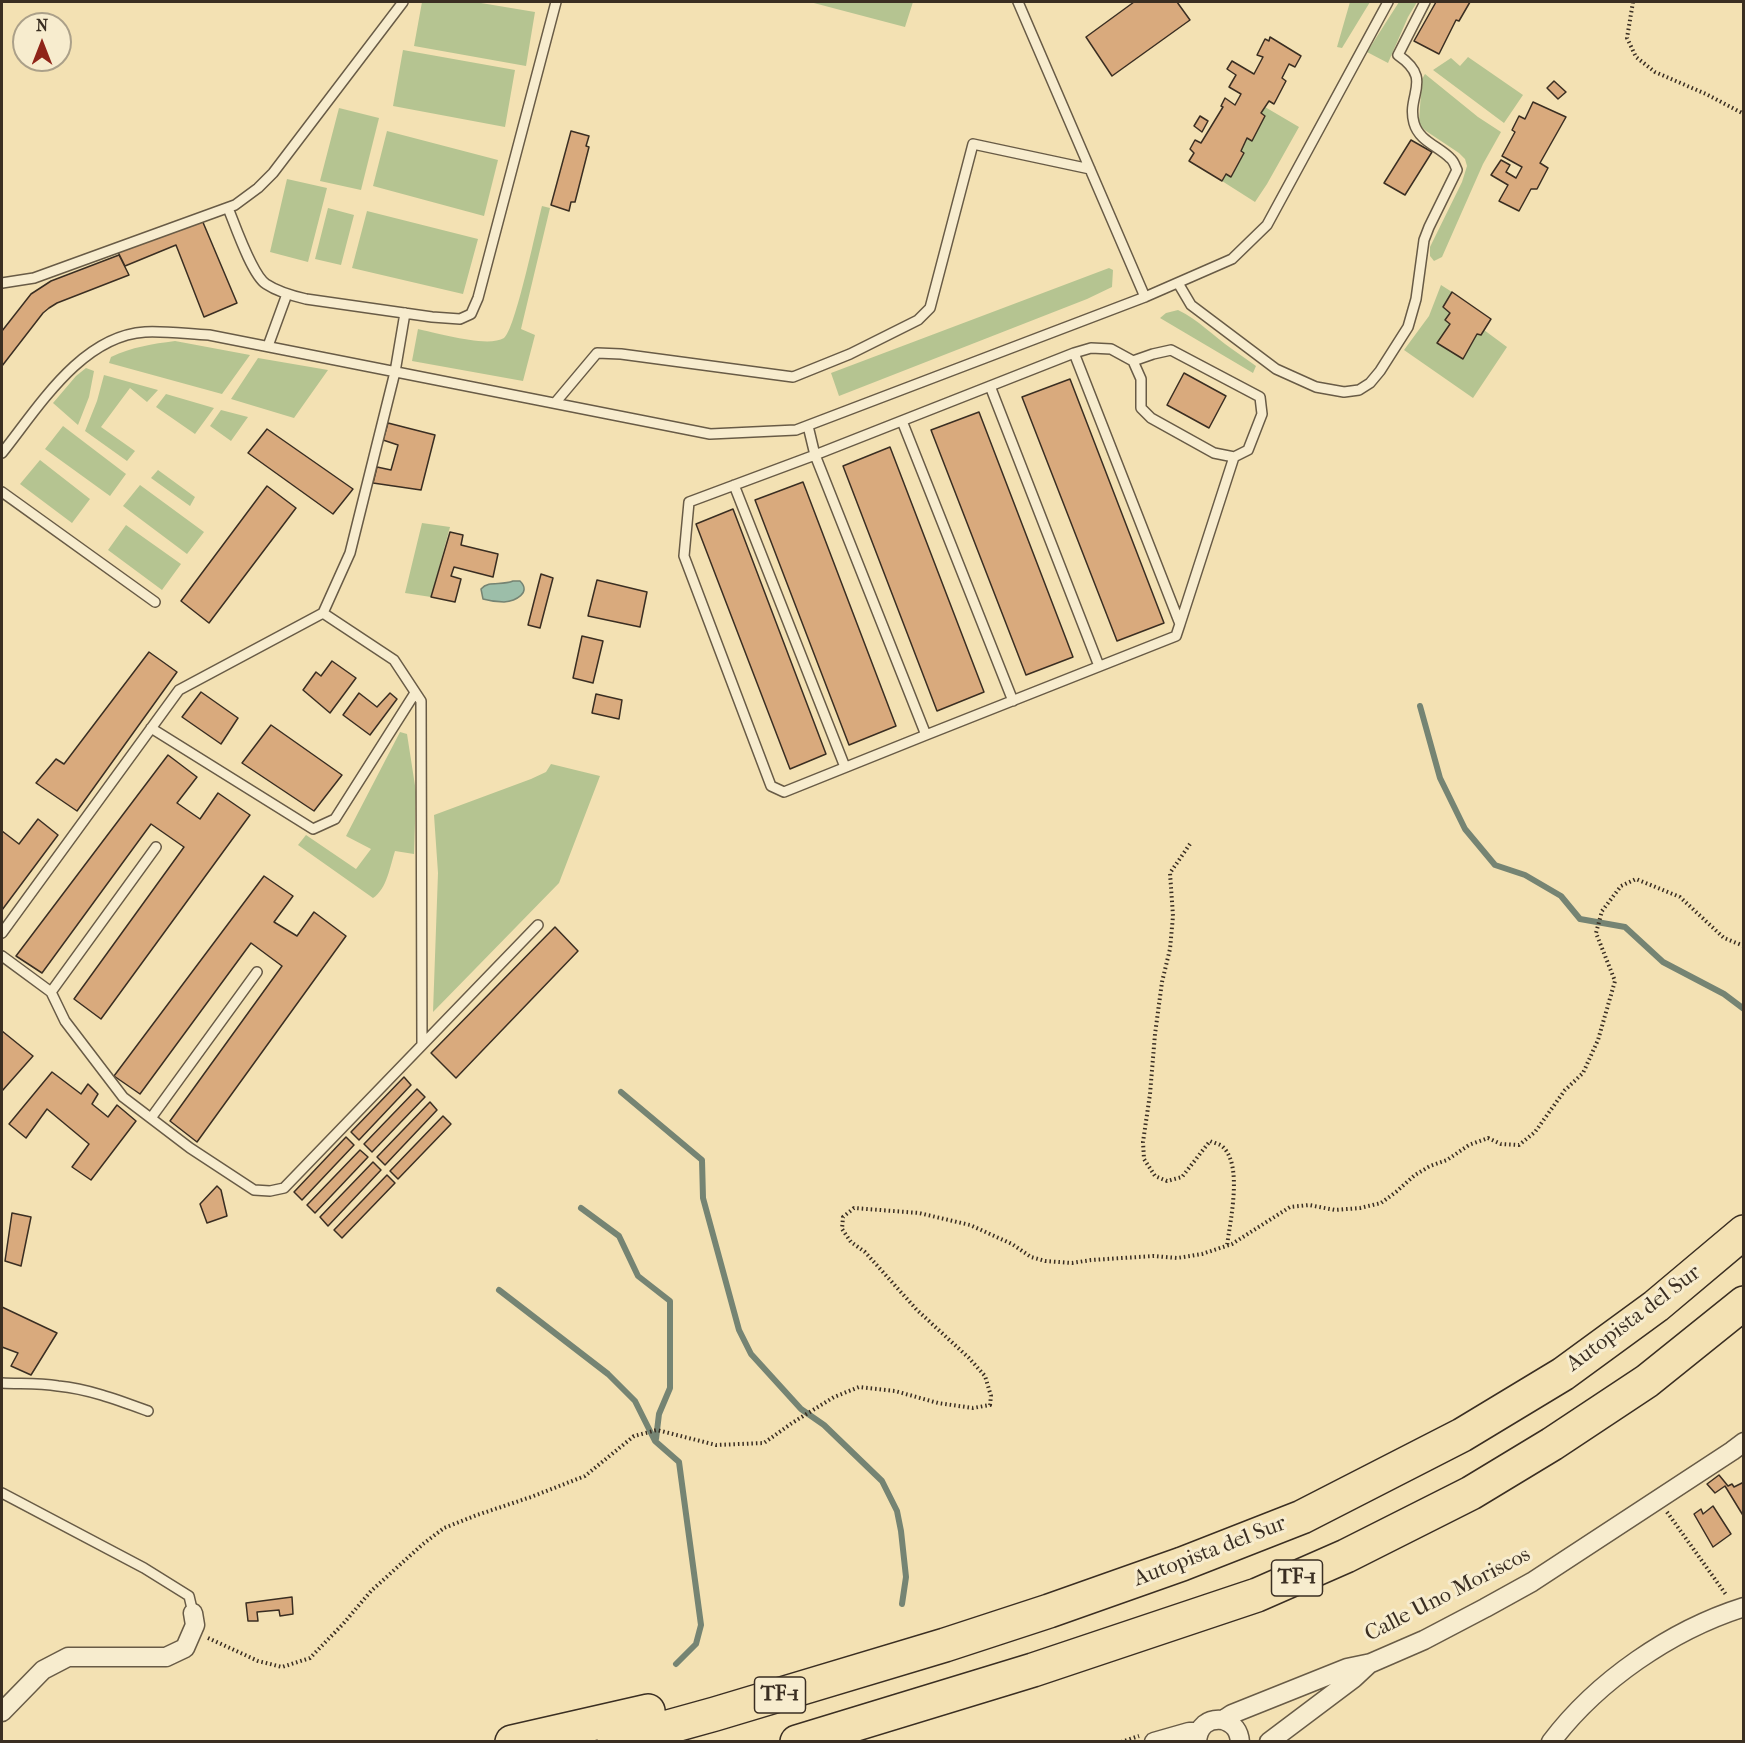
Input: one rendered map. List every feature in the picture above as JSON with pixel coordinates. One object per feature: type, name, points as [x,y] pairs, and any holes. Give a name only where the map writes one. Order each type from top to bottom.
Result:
[{"type":"highway","name":"Autopista del Sur","points":[[614,1742],[945,1645],[1049,1611],[1182,1564],[1302,1517],[1462,1436],[1563,1374],[1656,1306],[1743,1232]]},
{"type":"highway","name":"TF-1","points":[[797,1742],[1067,1659],[1257,1594],[1346,1556],[1471,1493],[1552,1444],[1647,1381],[1743,1303]]},
{"type":"highway","points":[[513,1742],[945,1645]]},
{"type":"street","name":"Calle Uno Moriscos","points":[[1148,1738],[1189,1732],[1198,1737],[1208,1722],[1224,1720],[1232,1714],[1347,1668],[1371,1662],[1425,1640],[1532,1582],[1743,1442]]},
{"type":"street","points":[[1551,1742],[1578,1711],[1641,1658],[1736,1603]]},
{"type":"street","points":[[2,1712],[43,1670],[68,1657],[165,1657],[185,1648],[193,1622]]},
{"type":"street","points":[[1269,1742],[1354,1678],[1371,1662]]},
{"type":"street","points":[[1224,1720],[1234,1726],[1240,1742]]},
{"type":"lane","points":[[2,284],[34,278],[235,205],[258,188],[273,173],[403,2]]},
{"type":"lane","points":[[228,208],[250,261],[264,284],[306,299],[405,314],[460,319],[471,314],[478,298],[556,2]]},
{"type":"lane","points":[[1018,2],[1145,297]]},
{"type":"lane","points":[[2,453],[65,374],[88,354],[116,339],[144,332],[210,334],[710,434],[796,430],[1145,297],[1232,259],[1268,225],[1388,2]]},
{"type":"lane","points":[[1178,283],[1191,305],[1276,369],[1316,387],[1344,392],[1359,390],[1370,383],[1408,327],[1416,299],[1429,227],[1457,170],[1452,159],[1421,136],[1414,124],[1416,73],[1408,62],[1398,56],[1425,2]]},
{"type":"lane","points":[[555,403],[597,353],[621,354],[793,377],[850,354],[918,320],[930,308],[974,144],[1090,169]]},
{"type":"lane","points":[[268,346],[287,294]]},
{"type":"lane","points":[[2,933],[179,690],[323,613],[350,553],[395,372],[405,314]]},
{"type":"lane","points":[[1133,361],[1171,350],[1260,397],[1262,414],[1248,450],[1234,457],[1214,453],[1151,418],[1141,408],[1141,380],[1133,361],[1111,349],[1091,348],[689,502],[684,556],[771,786],[784,792],[1176,636],[1234,457]]},
{"type":"lane","points":[[1074,353],[1180,624]]},
{"type":"lane","points":[[990,386],[1099,666]]},
{"type":"lane","points":[[902,421],[1013,701]]},
{"type":"lane","points":[[808,426],[815,455],[926,735]]},
{"type":"lane","points":[[734,485],[845,767]]},
{"type":"lane","points":[[2,492],[155,602]]},
{"type":"lane","points":[[323,613],[394,660],[421,701],[422,1045]]},
{"type":"lane","points":[[151,728],[313,829],[336,819],[415,693]]},
{"type":"lane","points":[[51,992],[156,847]]},
{"type":"lane","points":[[2,956],[51,992],[65,1021],[123,1097],[190,1148],[254,1190],[270,1191],[284,1188],[538,926]]},
{"type":"lane","points":[[151,1118],[257,972]]},
{"type":"lane","points":[[2,1383],[56,1385],[82,1389],[109,1396],[148,1411]]},
{"type":"lane","points":[[2,1493],[144,1568],[189,1596],[193,1622]]},
{"type":"path","points":[[1633,2],[1628,38],[1636,57],[1655,72],[1706,94],[1743,114]]},
{"type":"path","points":[[1190,844],[1170,873],[1172,938],[1162,982],[1155,1034],[1143,1142],[1144,1159],[1155,1176],[1167,1181],[1182,1177],[1210,1141],[1222,1146],[1231,1159],[1234,1191],[1227,1246]]},
{"type":"path","points":[[193,1622],[258,1661],[282,1667],[310,1658],[371,1591],[444,1528],[585,1476],[634,1436],[657,1430],[716,1445],[764,1443],[834,1398],[859,1387],[895,1391],[939,1403],[973,1408],[990,1405],[991,1396],[985,1376],[969,1358],[916,1310],[865,1252],[851,1242],[842,1229],[843,1217],[855,1208],[919,1213],[970,1225],[1012,1244],[1031,1257],[1045,1261],[1072,1263],[1154,1256],[1177,1258],[1202,1254],[1227,1246],[1290,1207],[1310,1206],[1335,1210],[1381,1203],[1415,1174],[1447,1160],[1469,1145],[1488,1138],[1501,1144],[1519,1145],[1535,1132],[1565,1090],[1583,1073],[1598,1040],[1614,981],[1596,933],[1602,911],[1621,886],[1636,879],[1680,897],[1724,938],[1743,946]]},
{"type":"path","points":[[1664,1508],[1736,1603]]},
{"type":"path","points":[[1121,1742],[1148,1738]]},
{"type":"shaded area","points":[[422,2],[475,2],[535,12],[526,66],[414,46]]},
{"type":"shaded area","points":[[810,2],[913,2],[905,27]]},
{"type":"shaded area","points":[[1350,2],[1370,2],[1342,48],[1337,47]]},
{"type":"shaded area","points":[[1399,2],[1417,2],[1388,63],[1367,52]]},
{"type":"shaded area","points":[[403,50],[515,70],[505,127],[393,106]]},
{"type":"shaded area","points":[[1468,57],[1523,95],[1504,123],[1433,70],[1451,58],[1460,66]]},
{"type":"shaded area","points":[[1425,74],[1478,117],[1501,132],[1483,164],[1442,257],[1434,261],[1430,256],[1430,247],[1462,182],[1467,166],[1465,159],[1459,153],[1421,127],[1419,121],[1422,79]]},
{"type":"shaded area","points":[[1265,107],[1299,127],[1255,202],[1222,181]]},
{"type":"shaded area","points":[[339,108],[379,118],[361,190],[320,181]]},
{"type":"shaded area","points":[[387,131],[498,160],[484,216],[373,186]]},
{"type":"shaded area","points":[[287,179],[327,188],[308,262],[270,252]]},
{"type":"shaded area","points":[[542,206],[550,208],[521,329],[535,335],[523,381],[412,361],[418,329],[475,341],[496,341],[504,338],[509,331],[520,298]]},
{"type":"shaded area","points":[[328,208],[354,215],[341,265],[315,259]]},
{"type":"shaded area","points":[[367,211],[478,239],[463,294],[352,268]]},
{"type":"shaded area","points":[[1109,268],[1113,270],[1112,287],[1087,299],[839,396],[831,373]]},
{"type":"shaded area","points":[[1441,285],[1452,292],[1443,307],[1450,313],[1450,324],[1438,344],[1463,359],[1477,334],[1481,334],[1484,330],[1507,347],[1473,398],[1404,350],[1429,316]]},
{"type":"shaded area","points":[[1178,310],[1193,318],[1256,366],[1253,373],[1160,318],[1166,313]]},
{"type":"shaded area","points":[[175,341],[250,355],[222,394],[109,363],[111,357],[127,351]]},
{"type":"shaded area","points":[[258,358],[328,370],[294,418],[231,399]]},
{"type":"shaded area","points":[[86,368],[94,371],[89,397],[78,425],[53,403]]},
{"type":"shaded area","points":[[104,375],[158,390],[147,402],[130,388],[101,427],[135,451],[127,461],[85,431]]},
{"type":"shaded area","points":[[166,394],[214,408],[195,434],[156,407]]},
{"type":"shaded area","points":[[221,410],[248,417],[231,441],[210,426]]},
{"type":"shaded area","points":[[63,426],[126,474],[110,496],[45,449]]},
{"type":"shaded area","points":[[40,460],[90,499],[72,523],[20,484]]},
{"type":"shaded area","points":[[158,470],[195,497],[190,506],[151,478]]},
{"type":"shaded area","points":[[140,485],[204,532],[187,554],[123,506]]},
{"type":"shaded area","points":[[422,523],[450,527],[431,597],[405,593]]},
{"type":"shaded area","points":[[126,525],[181,564],[162,590],[108,550]]},
{"type":"shaded area","points":[[520,581],[523,585],[521,596],[504,602],[483,599],[481,589],[484,586]]},
{"type":"shaded area","points":[[400,732],[407,734],[416,792],[414,854],[395,851],[385,883],[373,898],[298,845],[306,835],[356,869],[371,849],[346,836]]},
{"type":"shaded area","points":[[551,764],[600,776],[559,883],[433,1012],[438,873],[434,815],[531,779],[546,772]]},
{"type":"building","points":[[1134,2],[1177,2],[1190,20],[1112,76],[1086,37]]},
{"type":"building","points":[[1436,2],[1470,2],[1459,21],[1456,20],[1439,54],[1414,41]]},
{"type":"building","points":[[1270,37],[1301,56],[1295,67],[1289,64],[1282,78],[1286,81],[1274,104],[1269,101],[1261,113],[1265,116],[1252,141],[1247,138],[1241,151],[1244,153],[1231,177],[1226,174],[1222,181],[1189,161],[1194,153],[1190,149],[1195,140],[1201,143],[1223,107],[1221,106],[1225,98],[1235,105],[1241,94],[1229,87],[1236,75],[1227,69],[1232,61],[1254,74],[1263,57],[1257,55],[1265,39],[1269,41]]},
{"type":"building","points":[[1554,81],[1566,92],[1558,99],[1547,88]]},
{"type":"building","points":[[1533,102],[1566,117],[1540,163],[1548,168],[1537,189],[1531,189],[1519,211],[1499,201],[1508,185],[1491,175],[1501,160],[1510,165],[1506,172],[1516,178],[1522,167],[1502,156],[1515,132],[1512,130],[1519,116],[1525,119]]},
{"type":"building","points":[[1200,116],[1208,121],[1202,132],[1194,126]]},
{"type":"building","points":[[571,131],[589,136],[586,146],[589,147],[575,202],[571,202],[569,211],[551,205]]},
{"type":"building","points":[[1411,140],[1432,152],[1405,195],[1384,183]]},
{"type":"building","points":[[202,220],[237,303],[204,317],[176,245],[125,266],[118,252]]},
{"type":"building","points":[[119,255],[129,275],[49,308],[2,366],[2,331],[31,294],[51,281]]},
{"type":"building","points":[[1452,292],[1491,319],[1481,335],[1477,334],[1463,359],[1437,343],[1450,324],[1445,320],[1450,313],[1443,307]]},
{"type":"building","points":[[1184,373],[1226,396],[1209,428],[1167,405]]},
{"type":"building","points":[[1070,379],[1164,623],[1117,641],[1022,397]]},
{"type":"building","points":[[979,412],[1073,657],[1026,675],[931,430]]},
{"type":"building","points":[[388,423],[435,435],[421,490],[373,483],[377,467],[391,470],[398,445],[383,440]]},
{"type":"building","points":[[267,429],[353,489],[333,514],[248,453]]},
{"type":"building","points":[[890,447],[984,692],[937,711],[843,466]]},
{"type":"building","points":[[803,482],[896,726],[849,745],[755,500]]},
{"type":"building","points":[[267,486],[296,508],[209,623],[181,601]]},
{"type":"building","points":[[733,509],[826,754],[790,769],[696,524]]},
{"type":"building","points":[[450,532],[463,535],[461,545],[498,554],[493,577],[454,567],[451,576],[461,579],[455,602],[431,597]]},
{"type":"building","points":[[541,574],[553,578],[540,628],[528,625]]},
{"type":"building","points":[[597,580],[647,592],[640,627],[588,616]]},
{"type":"building","points":[[582,636],[603,641],[593,683],[573,678]]},
{"type":"building","points":[[149,652],[177,672],[77,811],[36,783],[56,759],[64,764]]},
{"type":"building","points":[[332,661],[356,678],[330,713],[303,690],[316,672],[321,676]]},
{"type":"building","points":[[201,692],[238,718],[221,744],[182,717]]},
{"type":"building","points":[[359,693],[377,707],[390,693],[397,699],[370,735],[343,715]]},
{"type":"building","points":[[596,694],[622,700],[619,719],[592,713]]},
{"type":"building","points":[[271,725],[342,775],[314,811],[242,763]]},
{"type":"building","points":[[168,755],[197,777],[177,803],[200,819],[218,793],[250,815],[101,1019],[74,999],[184,847],[151,824],[42,973],[16,956]]},
{"type":"building","points":[[38,819],[58,835],[2,910],[2,831],[19,844]]},
{"type":"building","points":[[264,876],[293,896],[274,922],[297,936],[314,912],[346,936],[197,1142],[170,1121],[282,966],[251,943],[140,1094],[114,1076]]},
{"type":"building","points":[[555,927],[578,951],[456,1078],[431,1053]]},
{"type":"building","points":[[2,1031],[33,1056],[2,1091]]},
{"type":"building","points":[[52,1072],[81,1094],[88,1084],[98,1094],[92,1104],[108,1117],[117,1105],[136,1121],[91,1180],[72,1167],[89,1144],[47,1109],[26,1138],[9,1124]]},
{"type":"building","points":[[404,1077],[411,1085],[359,1140],[351,1132]]},
{"type":"building","points":[[417,1089],[425,1097],[372,1152],[364,1144]]},
{"type":"building","points":[[430,1102],[437,1110],[385,1165],[377,1157]]},
{"type":"building","points":[[443,1116],[451,1124],[398,1179],[390,1171]]},
{"type":"building","points":[[346,1137],[354,1145],[302,1200],[294,1192]]},
{"type":"building","points":[[360,1150],[368,1157],[315,1213],[307,1205]]},
{"type":"building","points":[[373,1162],[381,1170],[328,1226],[320,1217]]},
{"type":"building","points":[[387,1175],[395,1183],[342,1238],[334,1230]]},
{"type":"building","points":[[217,1186],[221,1190],[227,1216],[207,1223],[200,1204]]},
{"type":"building","points":[[12,1213],[31,1217],[21,1266],[5,1261]]},
{"type":"building","points":[[2,1307],[57,1333],[31,1375],[11,1366],[18,1353],[2,1347]]},
{"type":"building","points":[[1719,1475],[1728,1486],[1732,1484],[1734,1487],[1744,1482],[1744,1517],[1725,1486],[1715,1493],[1707,1484]]},
{"type":"building","points":[[1713,1506],[1731,1534],[1713,1547],[1694,1514],[1701,1509],[1703,1514]]},
{"type":"building","points":[[292,1597],[293,1614],[280,1616],[279,1610],[257,1612],[258,1621],[248,1621],[246,1603]]},
{"type":"waterway","points":[[1420,706],[1440,778],[1465,829],[1495,865],[1525,875],[1561,896],[1580,919],[1625,927],[1663,962],[1724,994],[1744,1009]]},
{"type":"waterway","points":[[621,1092],[702,1160],[703,1198],[739,1330],[751,1354],[801,1409],[824,1425],[882,1481],[897,1511],[901,1531],[906,1577],[902,1604]]},
{"type":"waterway","points":[[581,1208],[619,1236],[638,1276],[670,1301],[670,1388],[659,1414],[656,1439]]},
{"type":"waterway","points":[[499,1290],[608,1374],[635,1401],[655,1441],[679,1462],[701,1625],[696,1644],[676,1664]]}]
